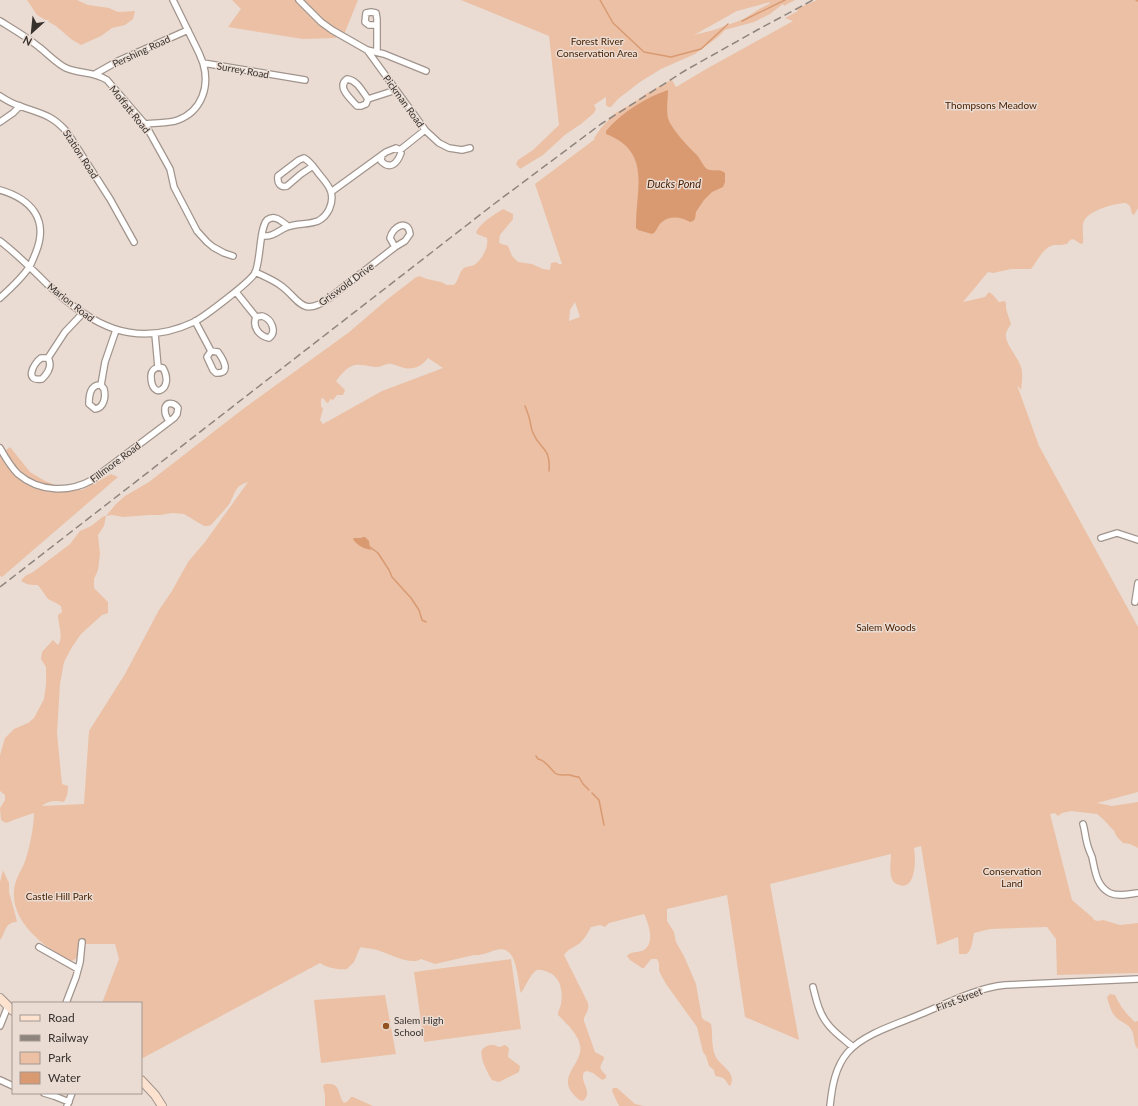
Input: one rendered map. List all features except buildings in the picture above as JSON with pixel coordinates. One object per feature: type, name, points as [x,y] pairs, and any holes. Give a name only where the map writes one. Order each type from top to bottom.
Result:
[{"type":"street","name":"Surrey Road","points":[[173,0],[203,64],[305,80]]},
{"type":"street","name":"Pickman Road","points":[[299,0],[321,22],[367,50],[377,52],[426,71]]},
{"type":"street","name":"Moffatt Road","points":[[0,22],[28,39],[66,68],[102,76],[107,80],[145,124],[168,165],[174,187],[197,231],[212,246],[233,256]]},
{"type":"street","points":[[377,25],[377,52]]},
{"type":"street","name":"Pershing Road","points":[[95,74],[118,61],[188,30]]},
{"type":"street","name":"Pickman Road","points":[[367,50],[425,130],[439,143],[449,148],[462,150],[470,148]]},
{"type":"street","points":[[145,124],[171,122],[178,120],[192,112],[200,100],[206,84],[203,64]]},
{"type":"street","points":[[350,79],[368,98],[366,104],[357,106],[343,87],[343,82],[350,79]]},
{"type":"street","points":[[368,98],[396,90]]},
{"type":"street","name":"Station Road","points":[[0,96],[20,106],[41,112],[60,124],[67,132],[110,199],[134,242]]},
{"type":"street","points":[[0,122],[20,106]]},
{"type":"street","points":[[400,150],[425,130]]},
{"type":"street","points":[[331,192],[391,149],[396,148],[400,150]]},
{"type":"street","points":[[382,155],[381,161],[384,164],[388,166],[393,165],[400,157],[400,150]]},
{"type":"street","points":[[262,236],[269,237],[288,226],[313,222],[323,217],[329,209],[331,203],[331,192],[313,166],[304,158],[299,160],[278,176],[278,184],[284,187],[287,186],[313,166]]},
{"type":"street","points":[[0,190],[10,193],[30,205],[39,219],[41,234],[30,266],[0,298]]},
{"type":"street","points":[[255,272],[263,226],[266,221],[274,217],[288,226]]},
{"type":"street","name":"Marion Road","points":[[0,241],[30,266],[48,285],[82,313],[105,326],[116,330],[137,334],[155,334],[177,329],[195,321],[236,292],[251,278],[255,272]]},
{"type":"street","name":"Griswold Drive","points":[[255,272],[280,285],[299,303],[311,307],[317,306],[328,300],[395,247]]},
{"type":"street","points":[[236,292],[256,317]]},
{"type":"street","points":[[48,358],[59,341],[82,313]]},
{"type":"street","points":[[195,321],[211,351]]},
{"type":"street","points":[[101,385],[105,362],[116,330]]},
{"type":"street","points":[[155,334],[158,367]]},
{"type":"street","name":"Fillmore Road","points":[[0,448],[17,473],[24,479],[46,488],[70,489],[92,480],[169,420]]},
{"type":"street","points":[[1101,538],[1117,533],[1138,540]]},
{"type":"street","points":[[1135,602],[1138,583]]},
{"type":"street","points":[[1083,824],[1095,872],[1104,888],[1111,893],[1116,894],[1138,894]]},
{"type":"street","points":[[66,1002],[76,977],[82,942]]},
{"type":"street","points":[[39,947],[78,969]]},
{"type":"street","name":"First Street","points":[[830,1106],[832,1086],[837,1070],[853,1047],[873,1034],[970,994],[996,986],[1138,979]]},
{"type":"street","points":[[813,987],[819,1008],[827,1023],[853,1047]]},
{"type":"street","points":[[0,998],[10,1009],[0,1026]]},
{"type":"street","points":[[0,1080],[12,1086]]},
{"type":"street","points":[[142,1081],[155,1095],[162,1106]]},
{"type":"street","points":[[47,1094],[68,1104],[72,1094]]},
{"type":"green space","points":[[27,0],[77,0],[88,5],[109,8],[118,12],[135,11],[133,19],[125,25],[112,28],[101,36],[81,45],[71,39],[56,26],[37,15]]},
{"type":"green space","points":[[232,0],[358,0],[345,32],[335,38],[303,39],[228,27],[241,9]]},
{"type":"green space","name":"Forest River Conservation Area","points":[[461,0],[795,0],[784,6],[783,4],[770,14],[754,22],[725,30],[695,54],[661,69],[640,82],[618,99],[611,107],[606,105],[606,97],[594,105],[596,109],[594,113],[581,124],[566,134],[543,155],[520,169],[516,164],[518,160],[533,150],[559,125],[549,36]],"holes":[[[770,2],[744,19],[714,30],[694,35],[737,11]]]},
{"type":"green space","points":[[817,0],[1138,0],[1138,208],[1134,215],[1132,214],[1130,206],[1126,203],[1116,204],[1097,210],[1084,221],[1083,243],[1081,244],[1073,239],[1067,244],[1050,246],[1043,252],[1031,269],[1011,269],[993,273],[988,272],[963,302],[985,297],[989,292],[999,302],[1005,301],[1011,324],[1006,332],[1006,339],[1022,370],[1021,390],[1017,385],[1039,446],[1138,627],[1138,792],[1097,803],[1112,806],[1138,802],[1138,848],[1130,844],[1123,843],[1114,831],[1097,814],[1071,811],[1062,813],[1058,816],[1055,813],[1050,814],[1072,900],[1094,920],[1103,920],[1120,925],[1138,923],[1138,973],[1057,975],[1056,939],[1047,927],[990,929],[974,933],[970,951],[966,954],[959,954],[958,937],[937,945],[921,846],[914,848],[914,873],[912,879],[905,886],[896,884],[892,880],[890,870],[891,854],[770,884],[799,1040],[745,1017],[727,895],[667,909],[667,921],[674,932],[676,942],[684,956],[696,984],[702,1018],[711,1024],[715,1055],[732,1077],[730,1086],[723,1078],[716,1076],[714,1070],[709,1066],[703,1052],[697,1027],[666,984],[659,971],[659,963],[657,959],[651,959],[644,968],[642,968],[630,960],[627,956],[630,953],[644,950],[649,943],[650,933],[644,914],[609,923],[605,927],[600,925],[591,927],[580,943],[568,950],[564,955],[588,1003],[588,1009],[584,1017],[584,1021],[595,1052],[604,1057],[600,1068],[606,1075],[606,1078],[602,1080],[593,1073],[587,1071],[584,1072],[583,1080],[587,1094],[583,1101],[573,1094],[569,1087],[569,1075],[578,1058],[580,1045],[574,1033],[558,1015],[562,995],[559,983],[552,974],[543,970],[537,970],[530,977],[521,993],[513,957],[509,952],[503,949],[435,964],[421,959],[417,961],[406,960],[375,949],[361,947],[354,962],[347,969],[333,968],[320,963],[142,1058],[142,1002],[102,1002],[119,959],[115,944],[79,944],[77,958],[72,961],[49,948],[38,939],[21,919],[16,907],[14,894],[16,881],[28,853],[34,813],[6,823],[1,820],[0,808],[5,800],[5,795],[0,791],[0,755],[5,738],[14,729],[28,723],[34,718],[44,699],[46,667],[41,659],[42,652],[53,640],[58,645],[60,642],[61,635],[58,615],[62,612],[61,606],[48,599],[38,585],[21,581],[25,576],[33,572],[70,544],[80,531],[106,516],[125,496],[149,482],[243,409],[348,333],[415,278],[419,276],[447,285],[455,284],[462,270],[477,263],[486,249],[487,238],[477,234],[476,232],[478,228],[503,209],[513,214],[513,219],[500,235],[499,242],[508,246],[512,256],[518,262],[532,264],[543,269],[550,270],[551,263],[556,262],[562,264],[535,184],[595,139],[594,138],[601,128],[614,114],[669,81],[672,80],[676,87],[793,21],[785,18],[798,11],[796,9]],"holes":[[[575,302],[580,317],[569,321],[570,310]],[[428,358],[443,368],[382,391],[323,424],[320,420],[323,409],[321,406],[321,399],[323,398],[327,403],[330,399],[333,400],[337,395],[343,395],[345,390],[336,381],[344,371],[353,365],[377,367],[394,364],[404,368],[411,368],[418,367]],[[248,482],[205,542],[188,562],[172,591],[159,610],[125,674],[89,731],[84,804],[42,806],[52,801],[64,802],[67,794],[68,786],[62,784],[57,733],[60,684],[64,662],[72,647],[81,634],[102,615],[108,613],[108,602],[94,588],[94,579],[98,570],[100,554],[98,535],[104,526],[106,516],[112,515],[123,517],[172,513],[184,514],[204,526],[209,526],[230,503],[238,487]]]},
{"type":"green space","points":[[10,447],[30,472],[45,481],[69,490],[82,490],[111,474],[118,477],[2,577],[0,576],[0,455]]},
{"type":"green space","points":[[3,870],[9,883],[9,892],[17,921],[7,926],[0,940],[0,882]]},
{"type":"green space","points":[[511,959],[521,1029],[424,1042],[414,972]]},
{"type":"green space","points":[[1110,994],[1115,995],[1126,1013],[1135,1022],[1138,1021],[1138,1049],[1135,1045],[1131,1029],[1112,1012],[1107,997]]},
{"type":"green space","points":[[385,995],[396,1054],[321,1063],[314,1000]]},
{"type":"green space","points":[[490,1045],[499,1047],[505,1045],[509,1048],[508,1057],[520,1066],[519,1072],[499,1082],[492,1080],[484,1065],[481,1053],[484,1048]]},
{"type":"green space","points":[[325,1084],[334,1085],[337,1087],[344,1103],[353,1097],[373,1106],[325,1106],[323,1086]]},
{"type":"green space","points":[[613,1088],[617,1088],[635,1104],[644,1106],[619,1106],[612,1091]]},
{"type":"water","name":"Ducks Pond","points":[[668,90],[667,115],[672,127],[707,169],[725,173],[725,182],[723,187],[712,192],[704,200],[696,212],[695,219],[693,221],[690,222],[683,219],[669,218],[661,223],[652,234],[636,228],[638,174],[636,162],[630,151],[621,142],[606,134],[606,131],[612,124],[634,106]]},
{"type":"water","points":[[363,537],[369,541],[370,548],[372,550],[361,547],[353,539]]},
{"type":"waterway","points":[[600,0],[613,23],[644,52],[671,57],[701,49],[728,24]]},
{"type":"waterway","points":[[742,21],[785,0]]},
{"type":"waterway","points":[[525,406],[533,433],[547,453],[549,471]]},
{"type":"waterway","points":[[370,547],[378,553],[392,577],[411,598],[419,610],[422,620],[426,622]]},
{"type":"waterway","points":[[536,756],[557,774],[579,777],[589,790]]},
{"type":"waterway","points":[[592,793],[599,800],[604,825]]},
{"type":"railway","points":[[0,587],[494,204],[601,124],[686,70],[813,0]]},
{"type":"place","name":"Salem High School","points":[[386,1026]]},
{"type":"park label","name":"Thompsons Meadow","points":[[991,105]]},
{"type":"park label","name":"Salem Woods","points":[[886,627]]},
{"type":"park label","name":"Conservation Land","points":[[1012,876]]},
{"type":"park label","name":"Castle Hill Park","points":[[59,896]]}]
